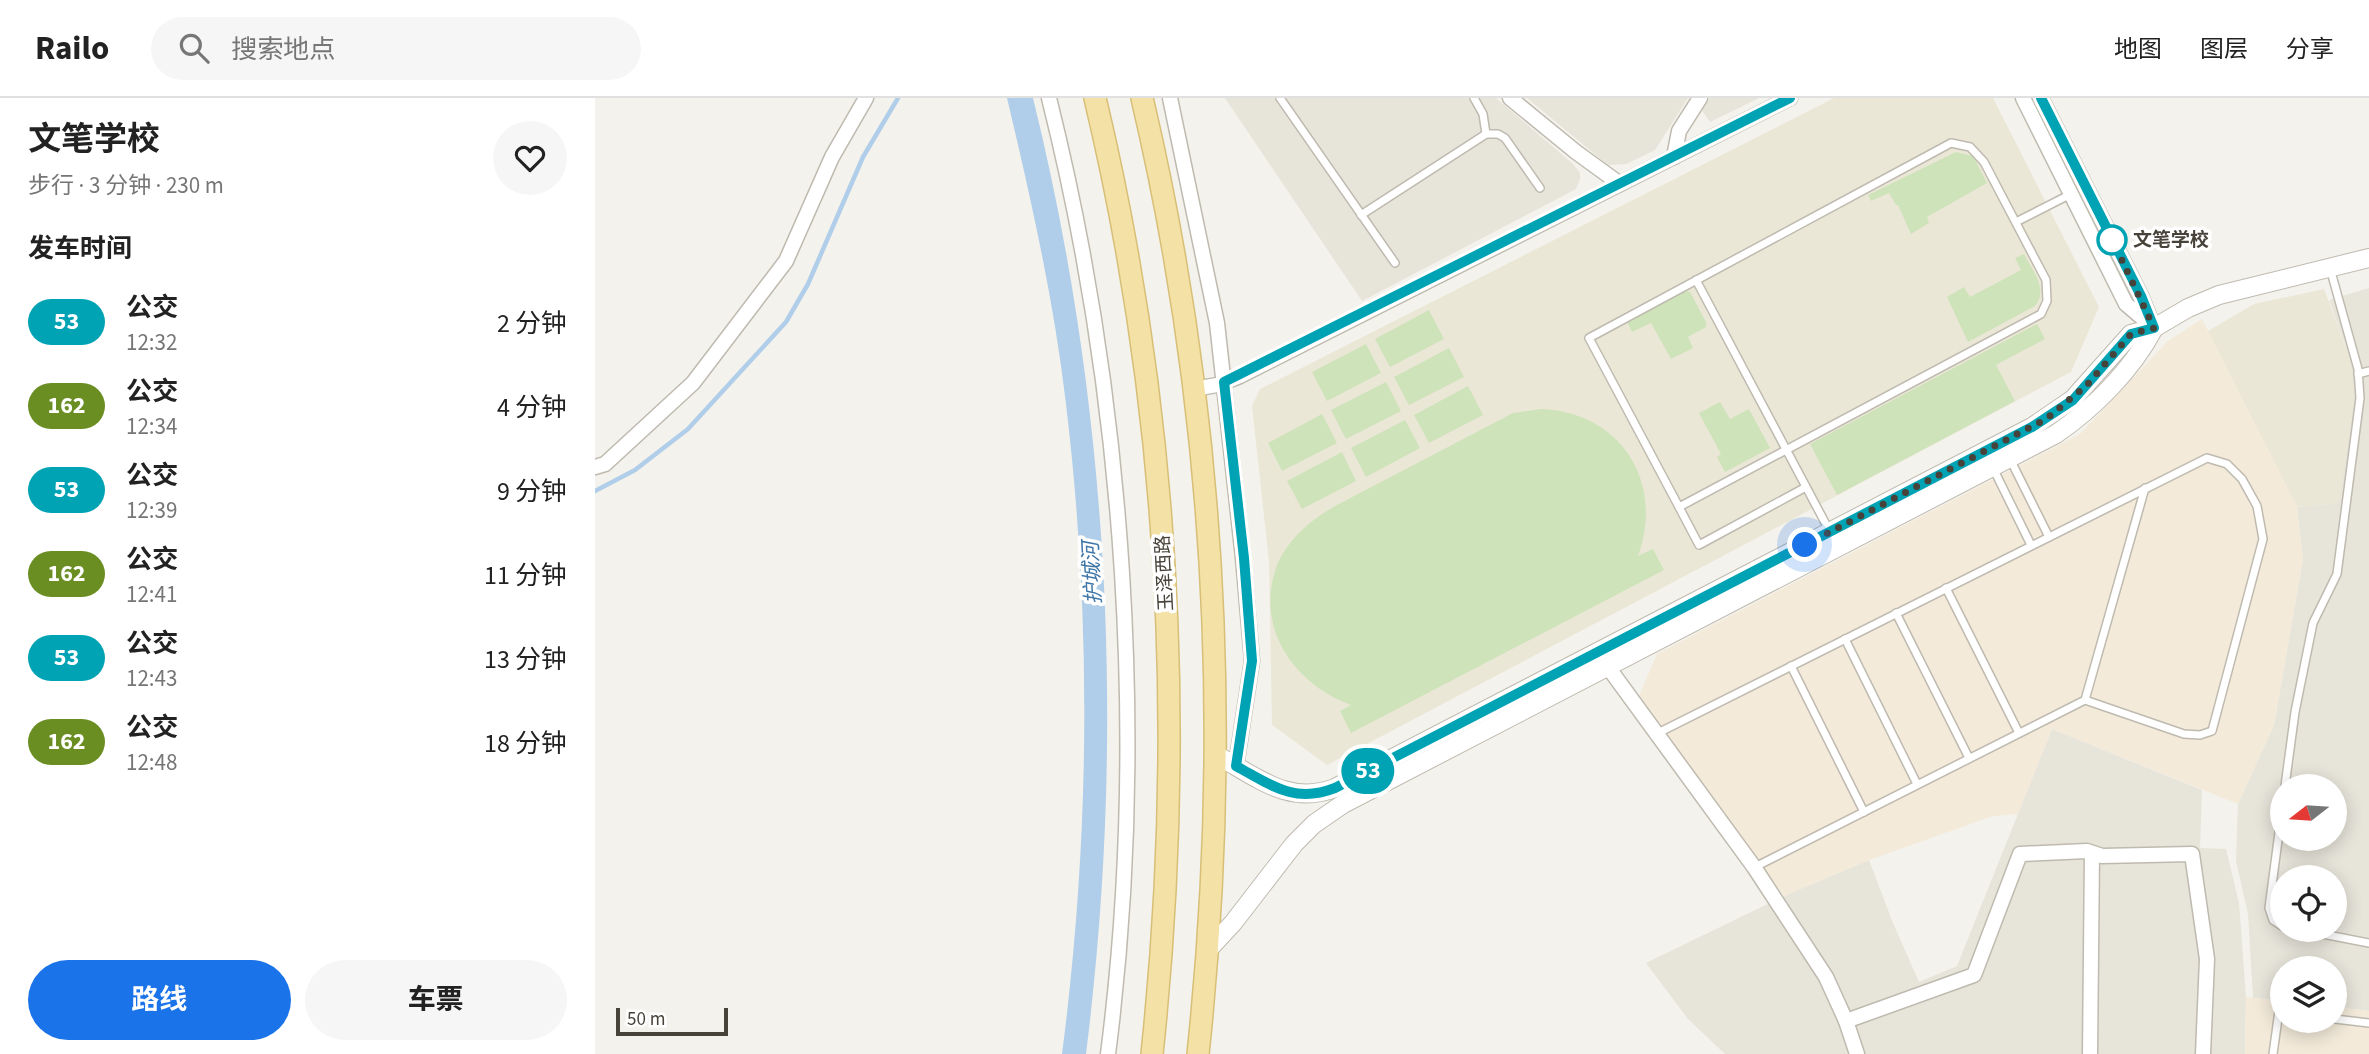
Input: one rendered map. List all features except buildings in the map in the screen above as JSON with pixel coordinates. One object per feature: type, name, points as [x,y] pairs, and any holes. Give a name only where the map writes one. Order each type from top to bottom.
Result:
[{"type":"main road","name":"玉泽西路","points":[[1095,98],[1118,204],[1142,342],[1153,419],[1165,560],[1170,690],[1169,830],[1152,1054]]},
{"type":"main road","points":[[1142,98],[1175,259],[1194,389],[1210,557],[1215,649],[1216,755],[1207,951],[1198,1054]]},
{"type":"street","points":[[595,467],[605,464],[694,383],[786,261],[832,157],[866,98]]},
{"type":"street","points":[[1049,98],[1071,191],[1090,296],[1109,444],[1122,592],[1128,816],[1119,951],[1108,1054]]},
{"type":"street","points":[[1170,98],[1217,323],[1244,558],[1252,661],[1236,766]]},
{"type":"street","points":[[1510,98],[1620,184]]},
{"type":"street","points":[[1674,156],[1679,131],[1700,98]]},
{"type":"street","points":[[1194,389],[1224,382],[1790,98]]},
{"type":"street","points":[[2022,98],[2126,304],[2154,328]]},
{"type":"street","points":[[2041,98],[2141,296],[2154,328]]},
{"type":"street","points":[[1216,755],[1286,792],[1307,794],[1335,788],[2046,419],[2086,386],[2131,334],[2154,328],[2188,308],[2220,295],[2369,258]]},
{"type":"street","points":[[1207,951],[1241,913],[1294,844],[1314,824],[1333,811],[2056,434],[2099,398],[2145,345],[2154,328]]},
{"type":"street","points":[[1608,667],[1754,867],[1826,977],[1846,1021],[1857,1054]]},
{"type":"street","points":[[2089,1054],[2092,853]]},
{"type":"street","points":[[1846,1021],[1974,975],[2020,854],[2192,854],[2207,959],[2203,1054]]},
{"type":"lane","points":[[1280,98],[1395,263]]},
{"type":"lane","points":[[1474,98],[1483,114],[1486,134]]},
{"type":"lane","points":[[1361,215],[1486,134],[1498,134],[1504,138],[1540,188]]},
{"type":"lane","points":[[1679,507],[2041,314],[2047,301],[2046,281],[1980,156],[1964,145],[1951,143],[1589,338],[1699,545],[1806,487]]},
{"type":"lane","points":[[2016,222],[2071,194]]},
{"type":"lane","points":[[2287,774],[2295,712],[2313,623],[2337,574],[2360,398],[2358,374],[2330,268]]},
{"type":"lane","points":[[1696,280],[1830,532]]},
{"type":"lane","points":[[2358,374],[2369,371]]},
{"type":"lane","points":[[1656,734],[2207,458],[2218,460],[2242,479],[2260,517],[2263,539],[2212,731],[2200,735],[2184,734],[2085,699],[1754,867]]},
{"type":"lane","points":[[2010,459],[2049,537]]},
{"type":"lane","points":[[1993,468],[2031,545]]},
{"type":"lane","points":[[2085,699],[2145,488]]},
{"type":"lane","points":[[1946,588],[2019,733]]},
{"type":"lane","points":[[1896,613],[1969,758]]},
{"type":"lane","points":[[1845,639],[1917,785]]},
{"type":"lane","points":[[1791,666],[1864,812]]},
{"type":"lane","points":[[2347,939],[2369,943]]},
{"type":"lane","points":[[2347,1020],[2369,1023]]},
{"type":"lane","points":[[2273,1054],[2276,1033]]},
{"type":"shaded area","points":[[1225,98],[1496,98],[1573,164],[1580,173],[1580,179],[1576,189],[1362,301]]},
{"type":"shaded area","points":[[1527,98],[1688,98],[1655,150],[1626,164],[1608,165]]},
{"type":"shaded area","points":[[1710,98],[1759,98],[1710,122],[1702,110]]},
{"type":"shaded area","name":"文笔学校","points":[[1834,98],[1993,98],[2099,307],[2071,372],[1327,765],[1272,725],[1269,562],[1252,406],[1260,389]]},
{"type":"shaded area","points":[[2369,288],[2369,1011],[2347,1008],[2347,956],[2270,956],[2270,1000],[2253,998],[2248,914],[2236,861],[2238,804],[2274,725],[2303,559],[2297,507],[2338,503],[2349,356],[2329,300]]},
{"type":"shaded area","points":[[2324,289],[2349,356],[2355,395],[2339,503],[2297,507],[2208,331],[2254,304]]},
{"type":"shaded area","points":[[2202,319],[2297,507],[2303,559],[2274,725],[2238,804],[2052,729],[2018,814],[1993,816],[1869,860],[1784,896],[1639,696],[1657,654],[2080,434],[2168,341]]},
{"type":"shaded area","points":[[2052,729],[2202,790],[2200,848],[2226,849],[2239,903],[2246,997],[2245,1054],[1725,1054],[1688,1019],[1646,963],[1784,896],[1869,860],[1919,982],[1957,966]]},
{"type":"shaded area","points":[[2246,997],[2270,1000],[2270,1033],[2347,1033],[2347,1008],[2369,1011],[2369,1054],[2245,1054]]},
{"type":"green space","points":[[1956,152],[1973,156],[1987,183],[1927,217],[1929,223],[1911,234],[1898,205],[1889,193],[1871,201],[1868,195]]},
{"type":"green space","points":[[2024,254],[2040,286],[2039,300],[2035,306],[1968,342],[1947,297],[1964,287],[1970,297],[2021,270],[2015,258]]},
{"type":"green space","points":[[1685,291],[1690,292],[1706,327],[1688,337],[1693,348],[1671,359],[1651,323],[1632,332],[1627,322]]},
{"type":"green space","points":[[1429,310],[1444,339],[1390,367],[1375,339]]},
{"type":"green space","points":[[2037,324],[2045,339],[1996,365],[2015,401],[1837,495],[1810,444]]},
{"type":"green space","points":[[1366,344],[1381,373],[1327,401],[1312,372]]},
{"type":"green space","points":[[1449,348],[1464,377],[1409,405],[1394,377]]},
{"type":"green space","points":[[1386,382],[1401,411],[1346,439],[1331,410]]},
{"type":"green space","points":[[1468,386],[1483,415],[1429,443],[1414,415]]},
{"type":"green space","points":[[1720,402],[1730,419],[1749,409],[1770,448],[1725,472],[1717,457],[1721,454],[1699,413]]},
{"type":"green space","points":[[1541,409],[1569,413],[1594,423],[1614,437],[1630,456],[1640,478],[1645,502],[1645,529],[1638,556],[1653,549],[1664,570],[1351,733],[1340,711],[1351,705],[1313,684],[1297,669],[1276,633],[1271,612],[1271,591],[1280,558],[1300,532],[1335,506],[1513,413]]},
{"type":"green space","points":[[1322,414],[1337,443],[1282,471],[1268,443]]},
{"type":"green space","points":[[1405,420],[1420,448],[1366,477],[1351,448]]},
{"type":"green space","points":[[1342,452],[1356,481],[1302,509],[1287,481]]},
{"type":"water","name":"护城河","points":[[1007,98],[1033,98],[1059,216],[1079,334],[1094,453],[1103,573],[1107,694],[1105,814],[1098,934],[1086,1054],[1062,1054],[1078,892],[1084,729],[1084,648],[1074,485],[1055,327]]},
{"type":"waterway","points":[[595,491],[635,470],[688,429],[786,322],[808,284],[863,157],[898,98]]},
{"type":"bus line","name":"53","points":[[1790,98],[1224,382],[1244,558],[1252,661],[1236,766],[1286,792],[1307,794],[1335,788],[2032,427],[2073,400],[2131,334],[2154,328],[2141,296],[2041,98]]},
{"type":"place","name":"文笔学校","points":[[2112,240]]},
{"type":"route","points":[[1805,545],[2046,419],[2073,400],[2131,334],[2154,328],[2111,237],[2112,240]]}]
